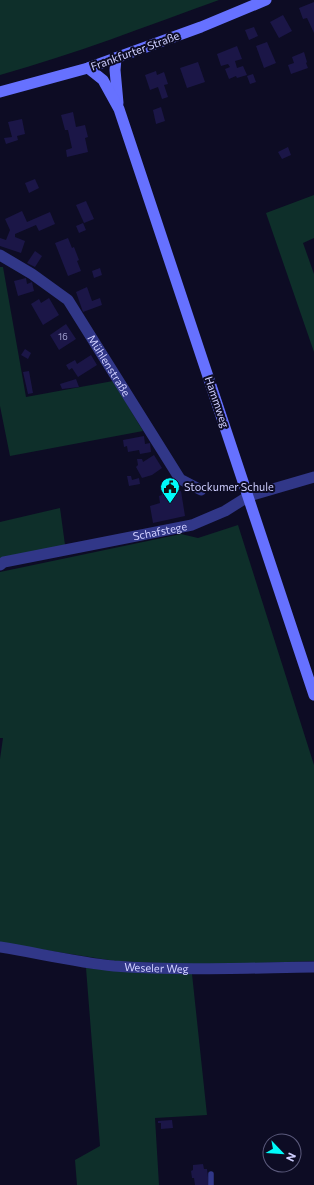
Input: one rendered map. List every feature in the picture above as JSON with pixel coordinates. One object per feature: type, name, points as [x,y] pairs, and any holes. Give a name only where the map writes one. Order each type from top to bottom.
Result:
[{"type":"main road","name":"Frankfurter Straße","points":[[0,92],[88,68],[201,27],[266,0]]},
{"type":"main road","name":"Hammweg","points":[[116,58],[115,70],[119,109]]},
{"type":"main road","name":"Hammweg","points":[[88,68],[103,80],[119,109],[314,695]]},
{"type":"street","name":"Mühlenstraße","points":[[0,255],[32,274],[68,300],[180,479],[201,490]]},
{"type":"street","name":"Schafstege","points":[[0,565],[4,562],[192,525],[225,511],[252,506],[314,477]]},
{"type":"street","name":"Weseler Weg","points":[[0,947],[58,958],[114,966],[203,969],[314,967]]},
{"type":"lane","points":[[211,1174],[211,1185]]},
{"type":"green space","points":[[0,0],[219,0],[83,49],[0,75]]},
{"type":"green space","points":[[314,195],[314,238],[303,243],[314,274],[314,352],[266,213]]},
{"type":"green space","points":[[0,267],[3,267],[26,397],[113,381],[143,431],[10,456],[0,406]]},
{"type":"green space","points":[[60,508],[65,545],[0,559],[0,522]]},
{"type":"green space","points":[[238,525],[314,765],[314,961],[207,965],[115,961],[0,943],[0,759],[3,738],[0,738],[0,572],[181,534],[198,538]]},
{"type":"green space","points":[[86,968],[192,974],[207,1115],[155,1118],[159,1185],[77,1185],[75,1160],[100,1146]]},
{"type":"building","points":[[314,2],[314,33],[307,18],[303,19],[299,8]]},
{"type":"building","points":[[283,15],[292,31],[279,38],[270,22]]},
{"type":"building","points":[[254,27],[258,36],[249,40],[245,30]]},
{"type":"building","points":[[267,42],[276,63],[264,68],[256,46]]},
{"type":"building","points":[[237,46],[242,59],[235,61],[237,68],[243,66],[247,75],[237,78],[236,76],[229,79],[225,69],[230,67],[228,64],[221,66],[217,54]]},
{"type":"building","points":[[304,52],[308,68],[291,74],[288,65],[294,63],[292,57]]},
{"type":"building","points":[[198,62],[205,82],[187,88],[180,68]]},
{"type":"building","points":[[156,71],[157,75],[164,72],[168,84],[164,85],[168,97],[162,99],[158,87],[150,90],[145,75]]},
{"type":"building","points":[[253,74],[256,82],[250,84],[247,76]]},
{"type":"building","points":[[161,107],[165,121],[156,124],[153,110]]},
{"type":"building","points":[[73,112],[76,127],[85,125],[88,137],[85,138],[88,152],[67,157],[66,150],[72,148],[68,130],[65,130],[61,115]]},
{"type":"building","points":[[22,119],[25,134],[17,136],[18,140],[6,144],[4,138],[12,137],[8,122]]},
{"type":"building","points":[[288,147],[291,155],[282,159],[278,152]]},
{"type":"building","points":[[35,179],[39,188],[29,193],[25,183]]},
{"type":"building","points":[[86,201],[94,219],[84,223],[76,205]]},
{"type":"building","points":[[22,211],[27,222],[50,212],[55,224],[39,231],[36,225],[15,234],[15,237],[25,241],[21,253],[0,246],[0,238],[6,240],[10,230],[5,219]]},
{"type":"building","points":[[83,223],[86,230],[79,233],[76,226]]},
{"type":"building","points":[[68,238],[72,248],[74,247],[81,271],[68,276],[55,243]]},
{"type":"building","points":[[35,251],[42,256],[35,267],[27,263]]},
{"type":"building","points":[[100,268],[102,275],[94,278],[92,271]]},
{"type":"building","points":[[26,278],[27,284],[32,282],[34,291],[18,296],[14,281]]},
{"type":"building","points":[[87,287],[92,301],[100,298],[102,305],[83,312],[76,292]]},
{"type":"building","points":[[49,298],[59,315],[43,325],[31,304],[39,299],[41,303]]},
{"type":"building","points":[[66,324],[76,339],[59,350],[50,335]]},
{"type":"building","points":[[25,349],[31,353],[28,359],[21,355]]},
{"type":"building","points":[[91,355],[97,365],[78,377],[72,368],[69,370],[66,365],[75,360],[77,364]]},
{"type":"building","points":[[29,371],[33,393],[28,394],[23,372]]},
{"type":"building","points":[[76,379],[79,387],[62,389],[60,384]]},
{"type":"building","points":[[144,436],[145,444],[150,443],[151,452],[140,454],[139,450],[128,452],[127,446],[124,447],[123,440]]},
{"type":"building","points":[[154,455],[162,468],[152,475],[142,478],[136,467],[138,465],[137,459],[142,459],[143,462]]},
{"type":"building","points":[[127,476],[131,476],[132,480],[139,478],[140,484],[129,486]]},
{"type":"building","name":"Stockumer Schule","points":[[171,486],[172,493],[181,491],[185,516],[153,523],[150,506],[160,503],[159,496],[162,495],[161,488]]},
{"type":"building","points":[[172,1120],[173,1128],[161,1129],[161,1123],[158,1123],[158,1121]]},
{"type":"building","points":[[203,1164],[204,1169],[207,1169],[209,1185],[195,1185],[191,1171],[193,1170],[193,1165]]},
{"type":"place","name":"Stockumer Schule","points":[[170,504]]}]
